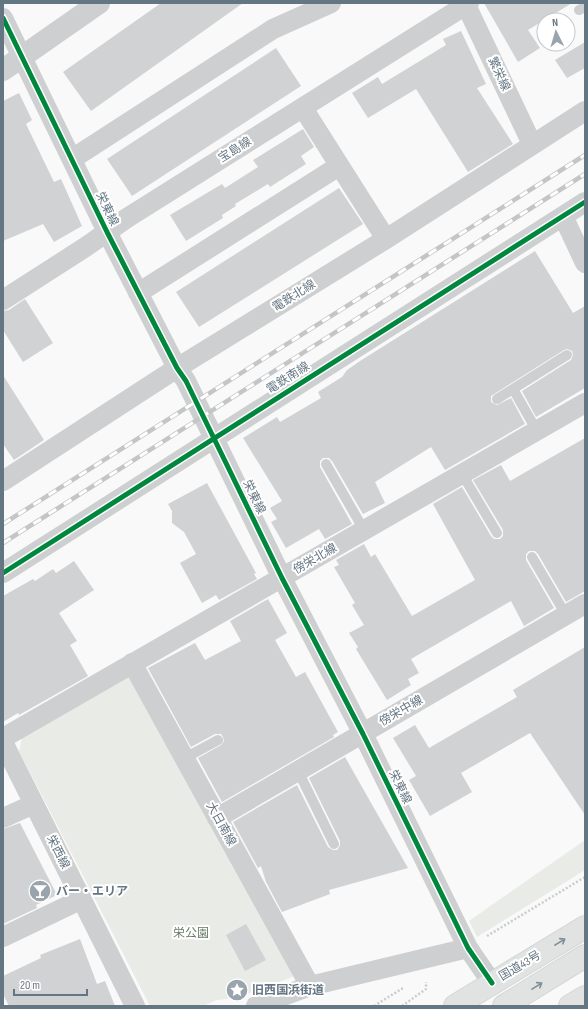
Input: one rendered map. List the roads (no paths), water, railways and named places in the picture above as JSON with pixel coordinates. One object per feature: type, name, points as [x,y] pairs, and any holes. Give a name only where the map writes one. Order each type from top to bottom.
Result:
[{"type":"highway","name":"国道43号","points":[[455,1006],[585,927]]},
{"type":"highway","points":[[504,1006],[585,956]]},
{"type":"highway","points":[[570,1006],[585,997]]},
{"type":"street","points":[[3,70],[99,3]]},
{"type":"street","points":[[72,159],[273,29],[331,3]]},
{"type":"street","name":"宝島線","points":[[3,300],[127,218],[467,4]]},
{"type":"street","name":"繁栄線","points":[[467,4],[532,144]]},
{"type":"street","name":"栄東線","points":[[3,18],[107,232],[177,368],[186,381],[282,578],[363,734],[468,948],[492,983]]},
{"type":"street","points":[[303,108],[386,239]]},
{"type":"street","name":"電鉄北線","points":[[3,481],[177,368],[386,239],[585,111]]},
{"type":"street","points":[[138,293],[339,166]]},
{"type":"street","name":"電鉄南線","points":[[3,573],[585,202]]},
{"type":"street","points":[[563,216],[585,263]]},
{"type":"street","name":"傍栄北線","points":[[3,738],[585,403]]},
{"type":"street","name":"傍栄中線","points":[[217,818],[585,604]]},
{"type":"street","name":"大日南線","points":[[132,663],[310,986]]},
{"type":"street","name":"栄西線","points":[[3,742],[135,1006]]},
{"type":"street","points":[[3,818],[34,804]]},
{"type":"street","points":[[3,937],[82,898]]},
{"type":"street","points":[[256,1006],[310,986],[468,948]]},
{"type":"lane","points":[[497,399],[567,355]]},
{"type":"lane","points":[[513,390],[537,431]]},
{"type":"lane","points":[[326,464],[364,530]]},
{"type":"lane","points":[[462,474],[497,533]]},
{"type":"lane","points":[[532,557],[566,615]]},
{"type":"lane","points":[[184,758],[218,740]]},
{"type":"lane","points":[[298,771],[334,844]]},
{"type":"railway","points":[[3,524],[585,155]]},
{"type":"railway","points":[[3,543],[585,174]]},
{"type":"place","name":"バー・エリア","points":[[40,891]]},
{"type":"place","name":"旧西国浜街道","points":[[237,990]]},
{"type":"park label","name":"栄公園","points":[[191,933]]}]
